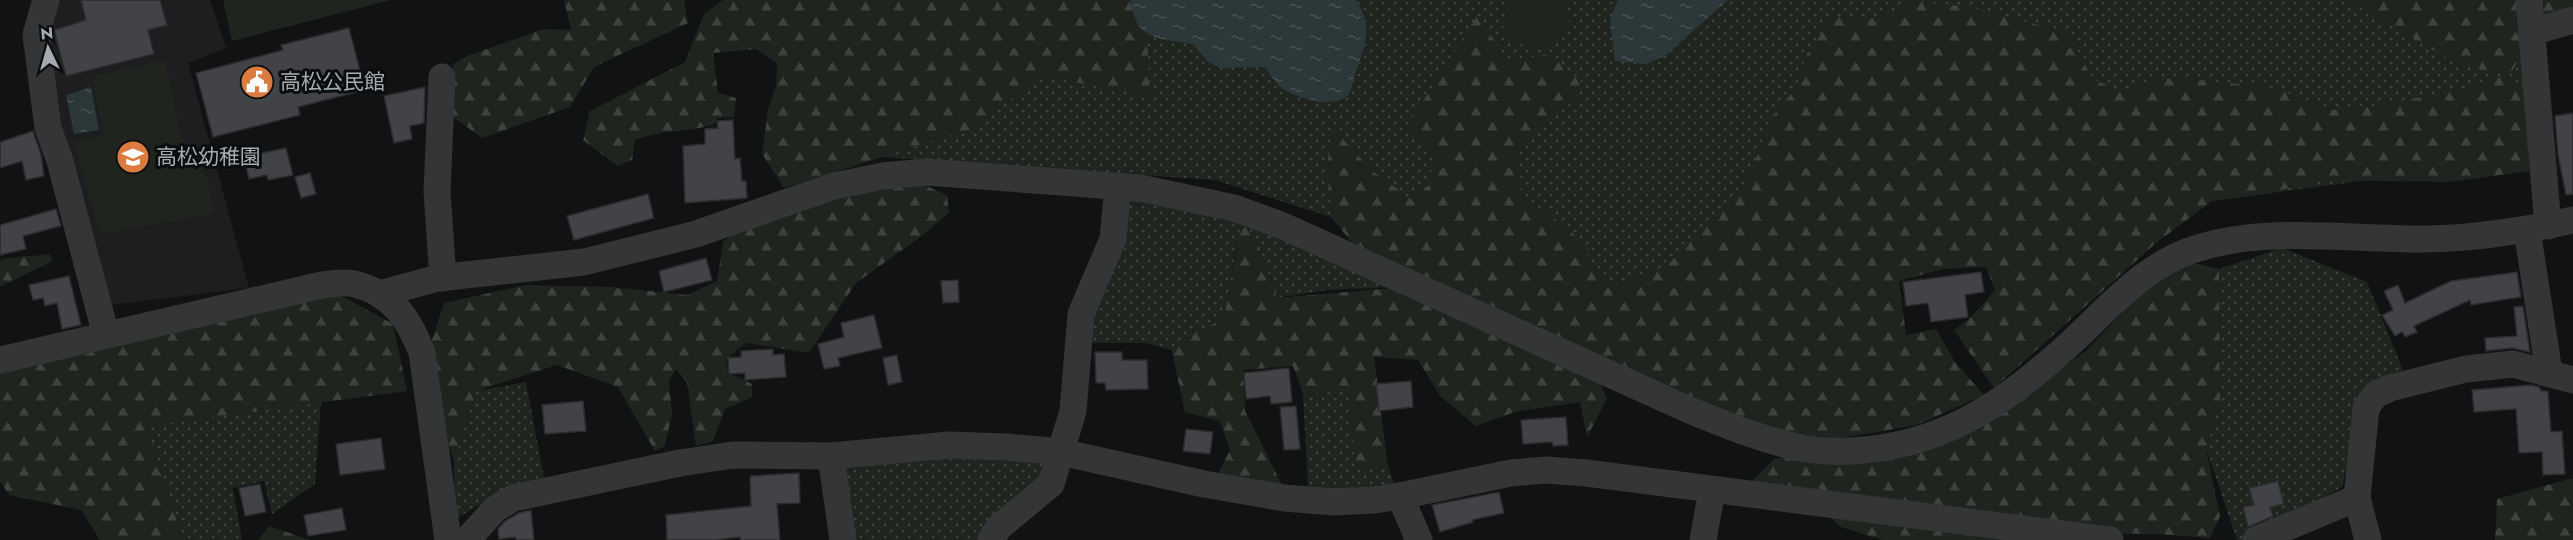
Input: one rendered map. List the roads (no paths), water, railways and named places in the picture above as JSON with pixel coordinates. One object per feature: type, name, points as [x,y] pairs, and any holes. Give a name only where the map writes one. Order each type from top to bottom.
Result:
[{"type":"street","points":[[46,0],[36,36],[48,128],[60,161],[106,335]]},
{"type":"street","points":[[2368,540],[2357,498],[2366,408],[2375,395],[2390,388],[2466,369],[2513,364],[2561,376],[2529,0]]},
{"type":"street","points":[[2532,33],[2573,20]]},
{"type":"street","points":[[442,77],[437,192],[442,278]]},
{"type":"street","points":[[379,294],[442,278],[584,262],[696,234],[834,186],[883,176],[927,172],[1118,186],[1170,194],[1244,212],[1281,225],[1687,409],[1746,433],[1808,450],[1848,452],[1891,448],[1923,440],[1988,409],[2017,390],[2154,269],[2192,249],[2228,239],[2285,236],[2421,239],[2475,237],[2549,225]]},
{"type":"street","points":[[991,540],[998,528],[1051,484],[1062,453],[1072,411],[1081,314],[1113,239],[1118,186]]},
{"type":"street","points":[[0,360],[322,285],[353,283],[379,294],[394,305],[412,327],[422,353],[448,540]]},
{"type":"street","points":[[468,540],[495,510],[513,498],[680,463],[723,457],[831,456],[949,445],[1007,447],[1062,453],[1204,484],[1284,498],[1334,502],[1375,500],[1511,473],[1547,470],[1586,473],[2110,540]]},
{"type":"street","points":[[831,456],[843,540]]},
{"type":"street","points":[[1703,540],[1712,490]]},
{"type":"street","points":[[1400,496],[1419,540]]},
{"type":"street","points":[[2256,540],[2357,498]]},
{"type":"water","points":[[1131,0],[1356,0],[1365,19],[1366,37],[1348,95],[1341,99],[1323,102],[1303,98],[1285,90],[1279,86],[1265,67],[1220,68],[1208,62],[1193,44],[1151,36],[1137,23]]},
{"type":"water","points":[[1618,0],[1728,0],[1665,56],[1646,64],[1615,61],[1610,19]]},
{"type":"water","points":[[91,87],[99,130],[74,134],[66,95]]},
{"type":"place","name":"高松公民館","points":[[257,82]]},
{"type":"place","name":"高松幼稚園","points":[[133,157]]}]
